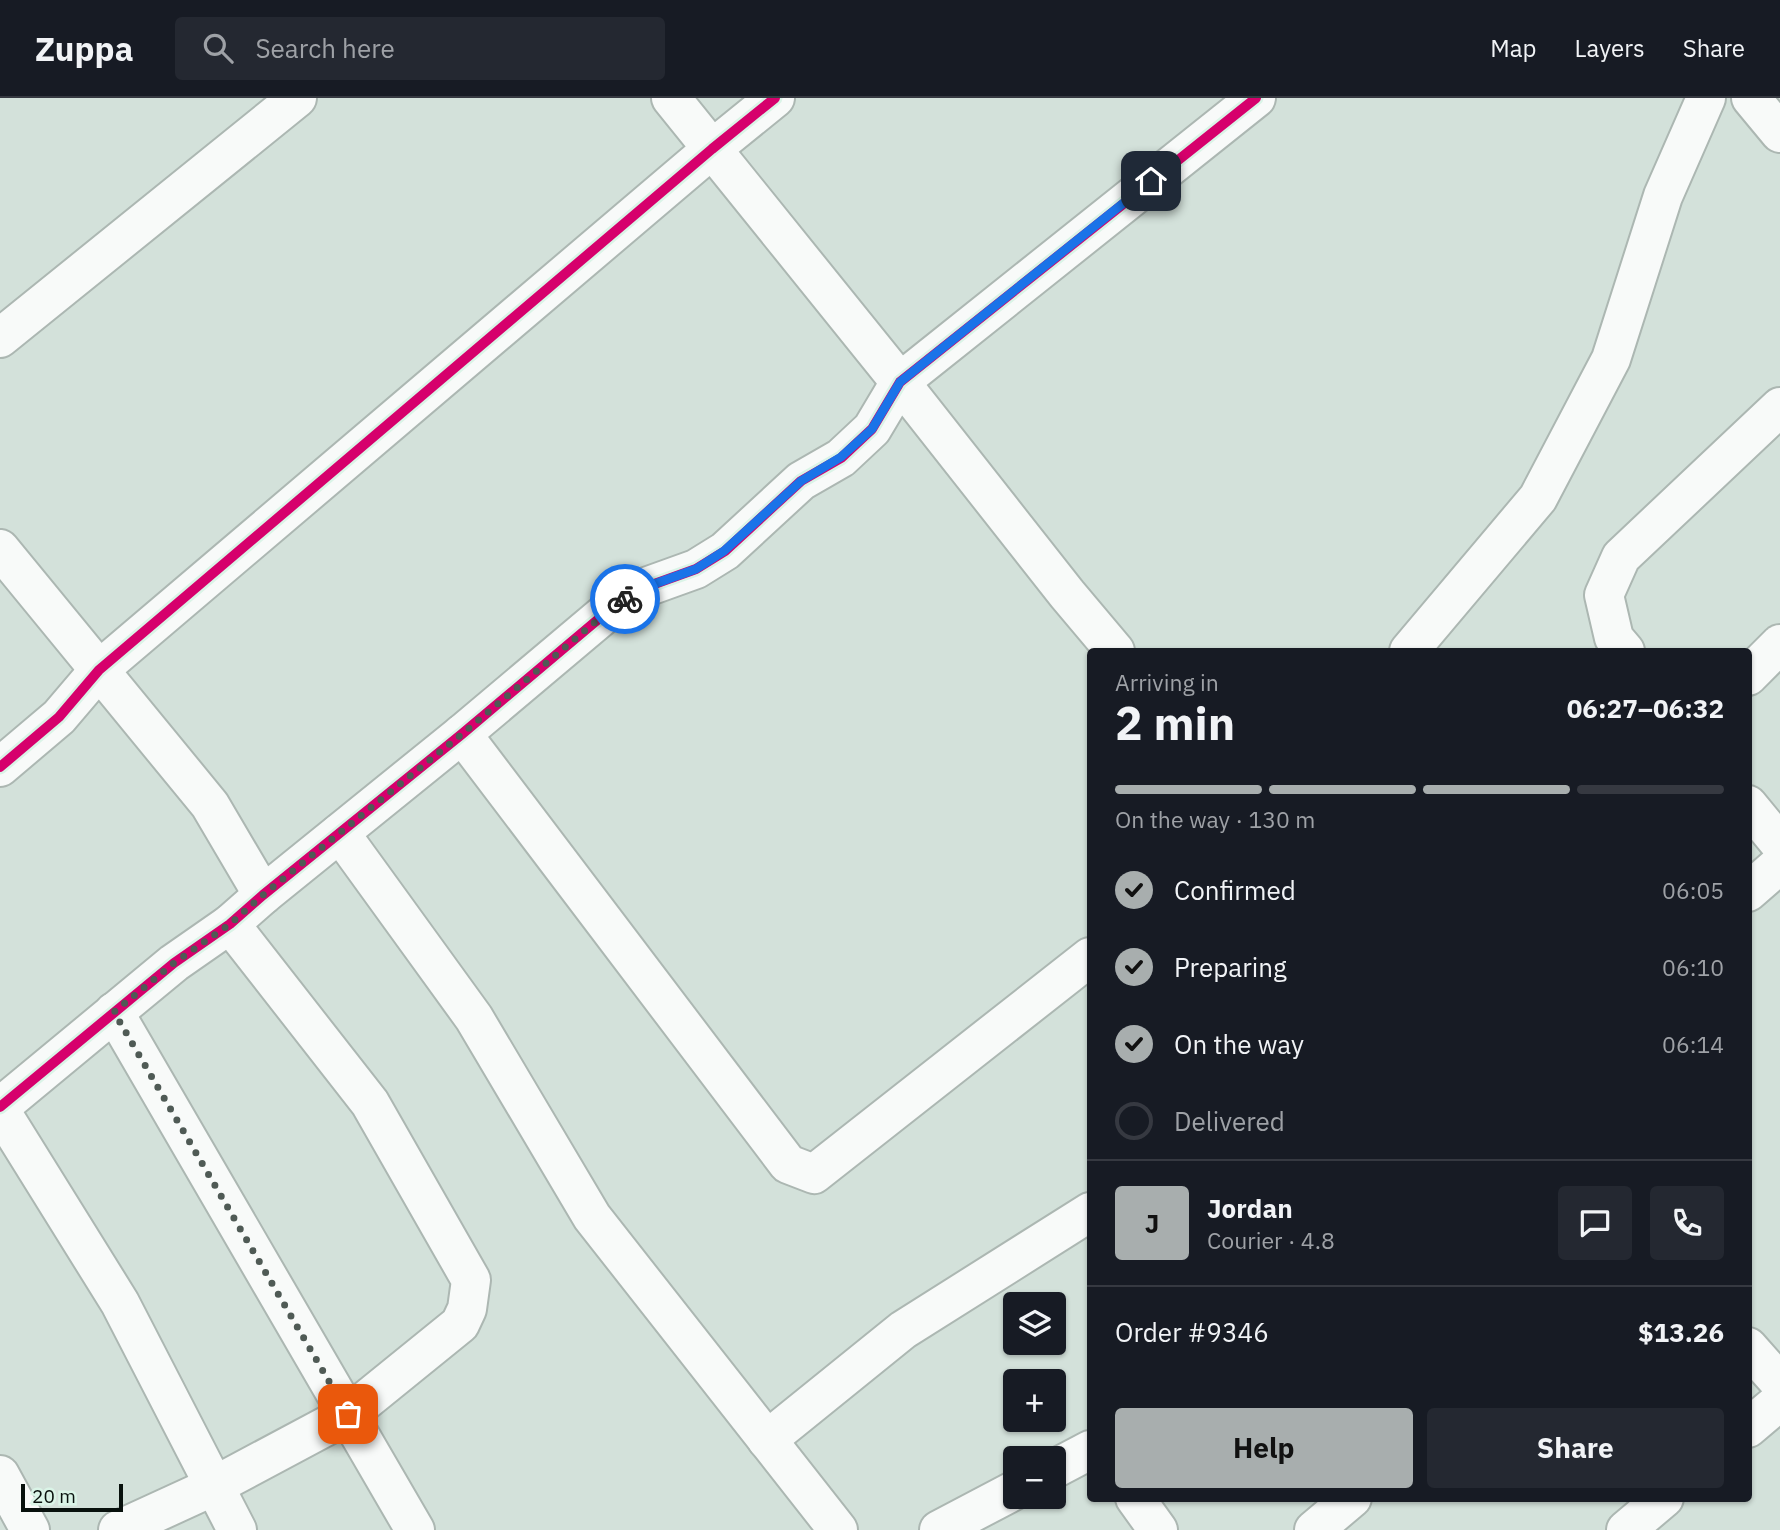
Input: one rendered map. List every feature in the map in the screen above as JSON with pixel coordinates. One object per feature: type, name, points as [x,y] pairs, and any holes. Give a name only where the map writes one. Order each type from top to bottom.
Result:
[{"type":"street","points":[[0,338],[297,98]]},
{"type":"street","points":[[671,98],[900,382],[1058,584],[1112,648]]},
{"type":"street","points":[[0,767],[59,717],[99,670],[775,98]]},
{"type":"street","points":[[237,1530],[120,1303],[0,1108],[174,963],[230,924],[614,606],[646,587],[696,569],[724,551],[801,481],[841,457],[872,429],[900,382],[1256,98]]},
{"type":"street","points":[[1412,648],[1538,498],[1611,359],[1663,196],[1706,98]]},
{"type":"street","points":[[1751,98],[1780,133]]},
{"type":"street","points":[[1622,648],[1614,638],[1604,594],[1621,557],[1780,407]]},
{"type":"street","points":[[0,549],[210,805],[263,895]]},
{"type":"street","points":[[1752,672],[1780,644]]},
{"type":"street","points":[[462,734],[788,1164],[814,1174],[1087,959]]},
{"type":"street","points":[[1752,810],[1780,844]]},
{"type":"street","points":[[340,832],[474,1018],[592,1217],[838,1530]]},
{"type":"street","points":[[1752,888],[1780,864]]},
{"type":"street","points":[[118,1530],[214,1486],[348,1414],[460,1324],[467,1309],[471,1280],[370,1103],[230,924]]},
{"type":"street","points":[[114,1012],[415,1530]]},
{"type":"street","points":[[767,1440],[903,1330],[1087,1214]]},
{"type":"street","points":[[1752,1352],[1780,1383]]},
{"type":"street","points":[[1752,1424],[1780,1401]]},
{"type":"street","points":[[1066,1463],[1087,1452]]},
{"type":"street","points":[[0,1475],[30,1530]]},
{"type":"street","points":[[939,1530],[1003,1496]]},
{"type":"street","points":[[1138,1502],[1158,1530]]},
{"type":"street","points":[[1314,1530],[1347,1502]]},
{"type":"street","points":[[1626,1530],[1659,1502]]},
{"type":"cycle path","points":[[0,767],[59,717],[99,670],[775,98]]},
{"type":"cycle path","points":[[0,1107],[174,963],[230,924],[614,606],[646,587],[696,569],[725,551],[801,481],[841,458],[872,429],[900,382],[1256,98]]},
{"type":"way so far","points":[[348,1414],[114,1012],[174,963],[230,924],[625,599]]},
{"type":"route","points":[[625,599],[646,587],[696,569],[724,551],[801,481],[841,457],[872,429],[900,382],[1151,181]]}]
